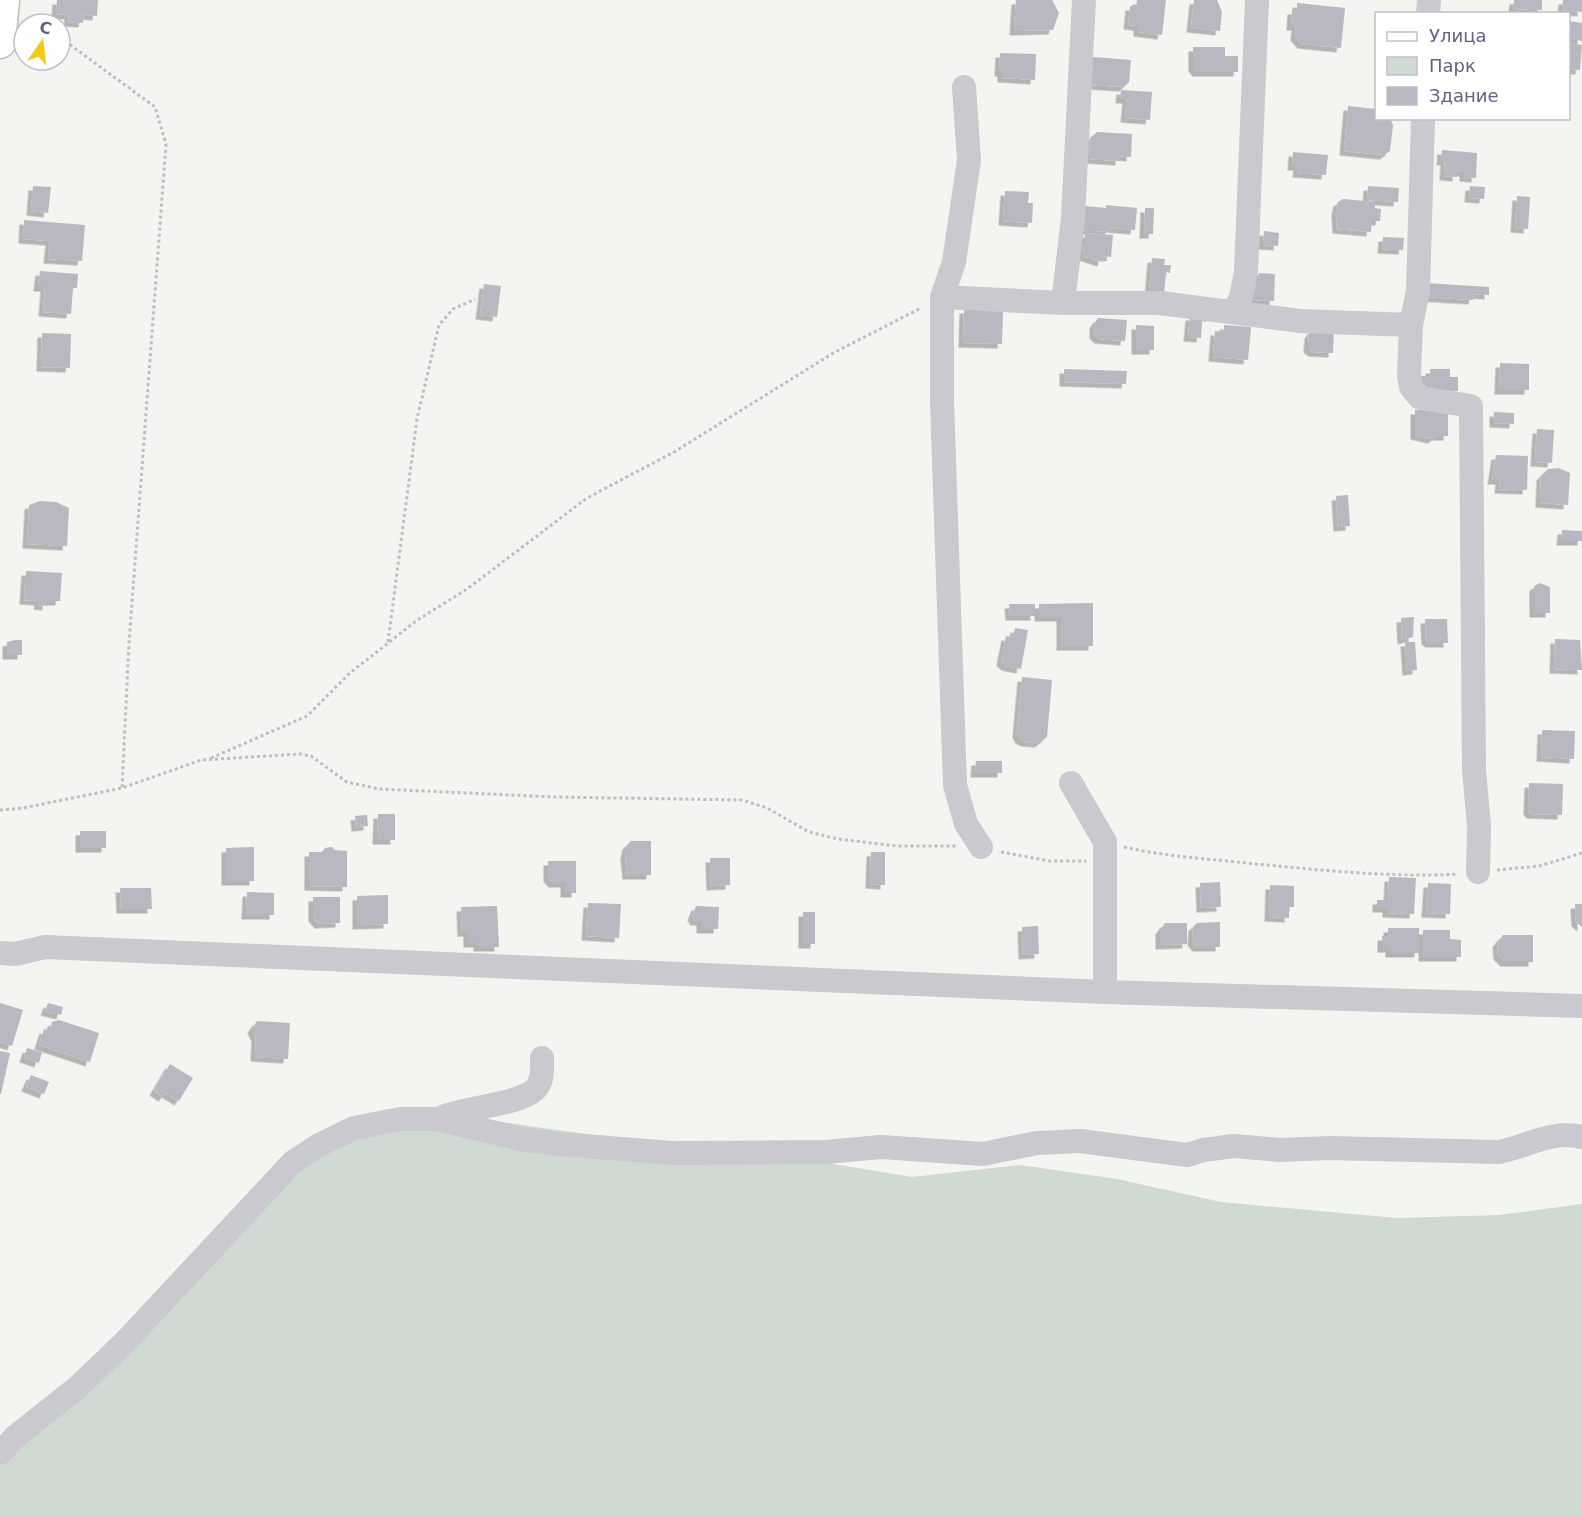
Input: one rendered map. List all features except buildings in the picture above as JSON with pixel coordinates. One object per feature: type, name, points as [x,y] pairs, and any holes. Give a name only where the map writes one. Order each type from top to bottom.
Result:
[{"type":"main road","points":[[0,43],[4,0]]},
{"type":"street","points":[[1063,303],[1073,218],[1084,0]]},
{"type":"street","points":[[1234,311],[1241,297],[1246,272],[1257,0]]},
{"type":"street","points":[[964,87],[969,160],[954,262],[942,297],[942,412],[955,785],[966,824],[981,847]]},
{"type":"street","points":[[1423,120],[1418,291],[1411,325],[1409,376],[1415,394],[1432,401],[1471,406],[1474,770],[1479,826],[1478,872]]},
{"type":"street","points":[[942,297],[1063,303],[1160,303],[1301,321],[1411,325]]},
{"type":"street","points":[[1071,783],[1104,852],[1105,992]]},
{"type":"street","points":[[0,953],[15,954],[45,947],[1105,992],[1582,1006]]},
{"type":"street","points":[[438,1119],[466,1108],[487,1106],[528,1095],[538,1086],[542,1071],[542,1058]]},
{"type":"street","points":[[0,1453],[15,1437],[78,1387],[124,1343],[293,1162],[319,1145],[354,1128],[400,1119],[438,1119],[521,1139],[672,1153],[825,1152],[881,1147],[982,1154],[1036,1143],[1080,1140],[1187,1155],[1203,1150],[1234,1146],[1280,1150],[1329,1148],[1499,1152],[1523,1148],[1555,1134],[1582,1137]]},
{"type":"path","points":[[72,46],[155,108],[166,144],[129,643],[122,788]]},
{"type":"path","points":[[0,810],[23,808],[122,788],[209,759],[307,716],[350,673],[416,621],[466,589],[587,498],[674,452],[835,352],[942,297]]},
{"type":"path","points":[[387,644],[417,419],[439,325],[453,309],[475,299]]},
{"type":"path","points":[[209,759],[300,754],[311,756],[347,782],[379,789],[555,797],[742,800],[767,808],[785,821],[809,832],[838,839],[897,846],[981,847],[1050,861],[1104,852],[1146,852],[1303,868],[1427,876],[1539,866],[1582,853]]},
{"type":"green space","points":[[480,1119],[615,1138],[785,1156],[912,1177],[1020,1165],[1117,1179],[1221,1202],[1397,1218],[1499,1215],[1582,1204],[1582,1517],[0,1517],[0,1457],[231,1220],[341,1138]]}]
